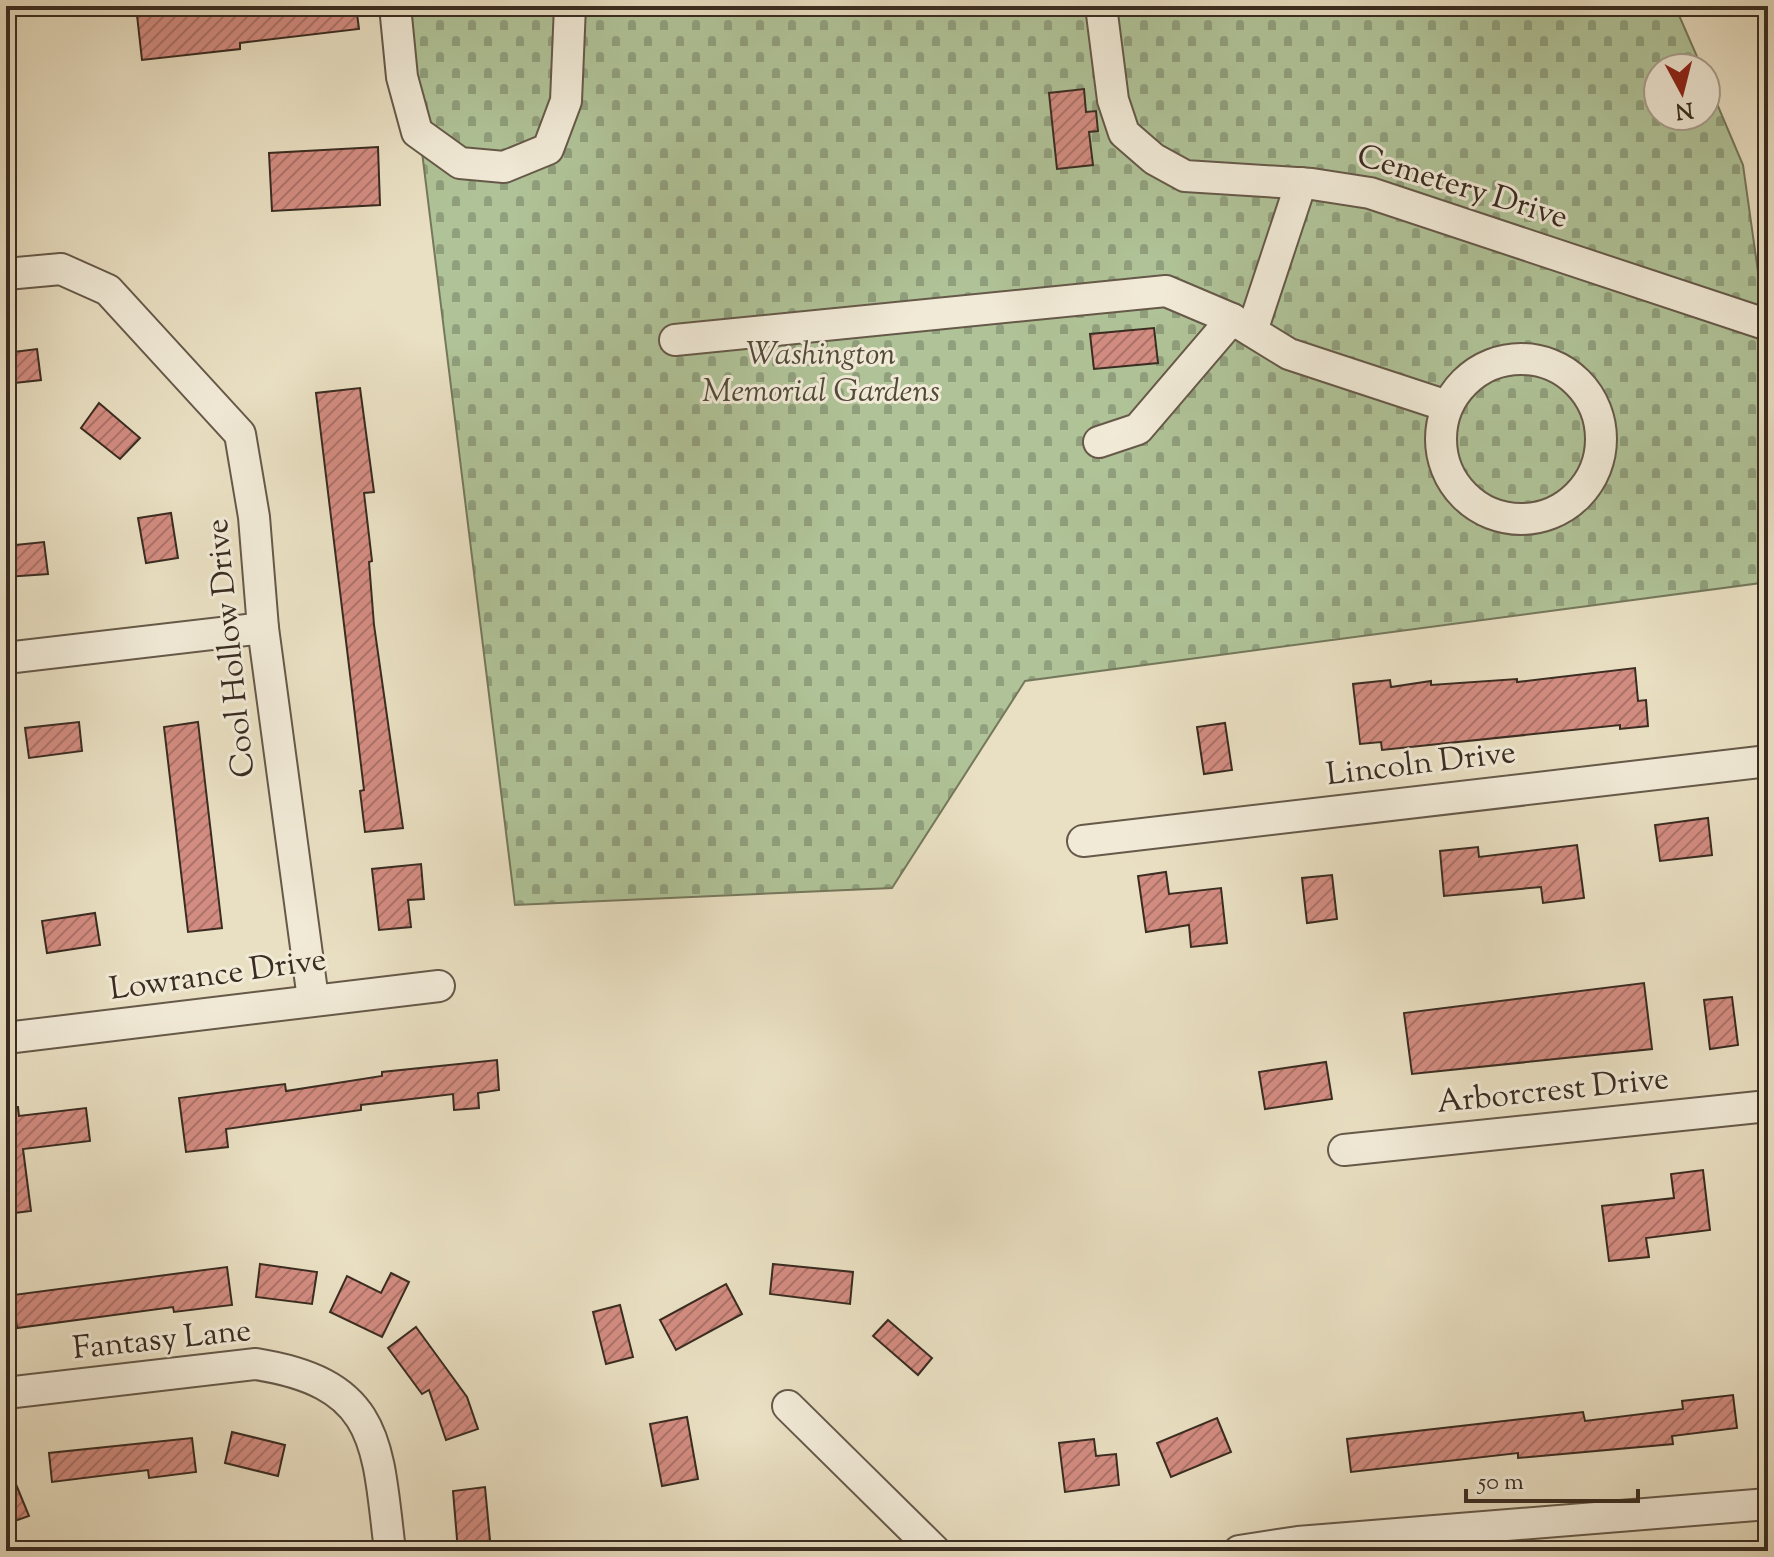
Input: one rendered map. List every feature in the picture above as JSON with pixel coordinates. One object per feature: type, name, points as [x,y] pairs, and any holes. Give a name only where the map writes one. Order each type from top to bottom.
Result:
[{"type":"street","points":[[395,6],[402,77],[417,132],[460,163],[504,167],[548,149],[566,101],[570,6]]},
{"type":"street","name":"Cemetery Drive","points":[[1101,6],[1113,100],[1124,133],[1154,159],[1185,176],[1301,183],[1370,193],[1768,325]]},
{"type":"street","points":[[1099,442],[1138,429],[1242,325],[1301,183]]},
{"type":"street","name":"Cool Hollow Drive","points":[[6,274],[61,269],[108,290],[240,434],[254,517],[263,628],[313,999]]},
{"type":"street","points":[[675,340],[1166,291],[1242,325],[1289,354],[1447,406]]},
{"type":"street","points":[[1528,358],[1552,364],[1574,377],[1590,396],[1600,419],[1602,444],[1596,469],[1583,491],[1552,512],[1514,519],[1489,513],[1459,490],[1442,456],[1440,431],[1447,406],[1460,385],[1480,369],[1503,360],[1528,358]]},
{"type":"street","points":[[6,658],[263,628]]},
{"type":"street","name":"Lincoln Drive","points":[[1083,841],[1768,761]]},
{"type":"street","name":"Lowrance Drive","points":[[6,1038],[439,986]]},
{"type":"street","name":"Arborcrest Drive","points":[[1344,1150],[1768,1106]]},
{"type":"street","name":"Fantasy Lane","points":[[6,1393],[256,1364],[290,1369],[322,1383],[353,1404],[371,1431],[379,1460],[390,1551]]},
{"type":"street","points":[[788,1406],[935,1551]]},
{"type":"street","points":[[1239,1551],[1298,1542],[1768,1504]]},
{"type":"green space","name":"Washington Memorial Gardens","points":[[404,6],[1675,6],[1695,52],[1642,52],[1642,132],[1722,132],[1722,116],[1743,165],[1760,286],[1768,289],[1768,582],[1025,681],[892,888],[515,905]]},
{"type":"building","points":[[136,6],[356,6],[359,29],[240,43],[240,49],[142,60]]},
{"type":"building","points":[[1084,89],[1086,112],[1096,111],[1098,131],[1089,132],[1093,165],[1057,169],[1049,93]]},
{"type":"building","points":[[378,147],[380,205],[272,211],[269,153]]},
{"type":"building","points":[[1154,328],[1158,363],[1094,369],[1090,334]]},
{"type":"building","points":[[37,349],[41,380],[6,384],[6,353]]},
{"type":"building","points":[[360,388],[374,492],[364,493],[372,561],[369,562],[374,625],[403,828],[365,832],[360,791],[364,790],[316,393]]},
{"type":"building","points":[[99,403],[140,438],[120,459],[81,428]]},
{"type":"building","points":[[171,513],[178,558],[146,563],[138,518]]},
{"type":"building","points":[[44,542],[48,574],[6,577],[6,546]]},
{"type":"building","points":[[1635,668],[1638,701],[1646,700],[1648,726],[1620,729],[1620,725],[1382,750],[1381,742],[1360,744],[1353,684],[1390,680],[1391,687],[1431,681],[1431,685],[1517,679],[1517,682]]},
{"type":"building","points":[[79,722],[82,751],[29,758],[25,728]]},
{"type":"building","points":[[198,722],[222,928],[188,932],[164,727]]},
{"type":"building","points":[[1225,723],[1232,770],[1204,774],[1197,727]]},
{"type":"building","points":[[1708,818],[1712,855],[1660,861],[1655,825]]},
{"type":"building","points":[[1577,845],[1584,898],[1543,903],[1541,887],[1444,896],[1440,851],[1478,847],[1479,857]]},
{"type":"building","points":[[421,864],[424,899],[408,900],[411,927],[379,930],[372,869]]},
{"type":"building","points":[[1166,872],[1169,894],[1221,888],[1227,943],[1191,947],[1189,925],[1146,932],[1138,876]]},
{"type":"building","points":[[1332,875],[1337,919],[1307,923],[1302,878]]},
{"type":"building","points":[[95,913],[100,945],[47,953],[42,921]]},
{"type":"building","points":[[1644,983],[1652,1049],[1412,1074],[1404,1013]]},
{"type":"building","points":[[1732,997],[1738,1045],[1710,1049],[1704,1000]]},
{"type":"building","points":[[497,1060],[499,1090],[478,1093],[479,1108],[454,1110],[453,1094],[361,1105],[361,1110],[226,1129],[228,1147],[186,1152],[179,1098],[285,1084],[286,1091],[382,1076],[382,1072]]},
{"type":"building","points":[[1326,1062],[1332,1099],[1265,1109],[1259,1072]]},
{"type":"building","points":[[18,1107],[19,1116],[86,1108],[90,1141],[23,1149],[31,1211],[6,1214],[6,1108]]},
{"type":"building","points":[[1703,1170],[1710,1230],[1646,1238],[1649,1257],[1609,1261],[1602,1206],[1674,1198],[1671,1174]]},
{"type":"building","points":[[260,1264],[317,1272],[312,1304],[256,1297]]},
{"type":"building","points":[[773,1264],[853,1272],[850,1304],[770,1294]]},
{"type":"building","points":[[227,1267],[232,1305],[174,1312],[173,1307],[17,1328],[13,1295]]},
{"type":"building","points":[[391,1273],[409,1282],[382,1337],[330,1312],[347,1276],[381,1293]]},
{"type":"building","points":[[726,1284],[742,1314],[676,1350],[660,1320]]},
{"type":"building","points":[[620,1305],[633,1357],[606,1364],[593,1312]]},
{"type":"building","points":[[888,1320],[932,1358],[918,1375],[873,1336]]},
{"type":"building","points":[[416,1327],[467,1397],[478,1429],[446,1440],[429,1390],[422,1394],[388,1348]]},
{"type":"building","points":[[1733,1395],[1737,1428],[1672,1436],[1673,1444],[1518,1458],[1518,1453],[1351,1472],[1347,1439],[1583,1412],[1585,1421],[1683,1409],[1682,1401]]},
{"type":"building","points":[[687,1417],[698,1479],[662,1486],[650,1424]]},
{"type":"building","points":[[1217,1418],[1231,1452],[1171,1477],[1157,1443]]},
{"type":"building","points":[[232,1432],[285,1445],[278,1476],[225,1463]]},
{"type":"building","points":[[192,1438],[196,1472],[149,1478],[148,1470],[52,1482],[49,1453]]},
{"type":"building","points":[[1094,1439],[1096,1456],[1116,1454],[1119,1485],[1065,1492],[1059,1443]]},
{"type":"building","points":[[6,1460],[29,1516],[6,1524]]},
{"type":"building","points":[[485,1487],[491,1551],[458,1551],[453,1491]]}]
